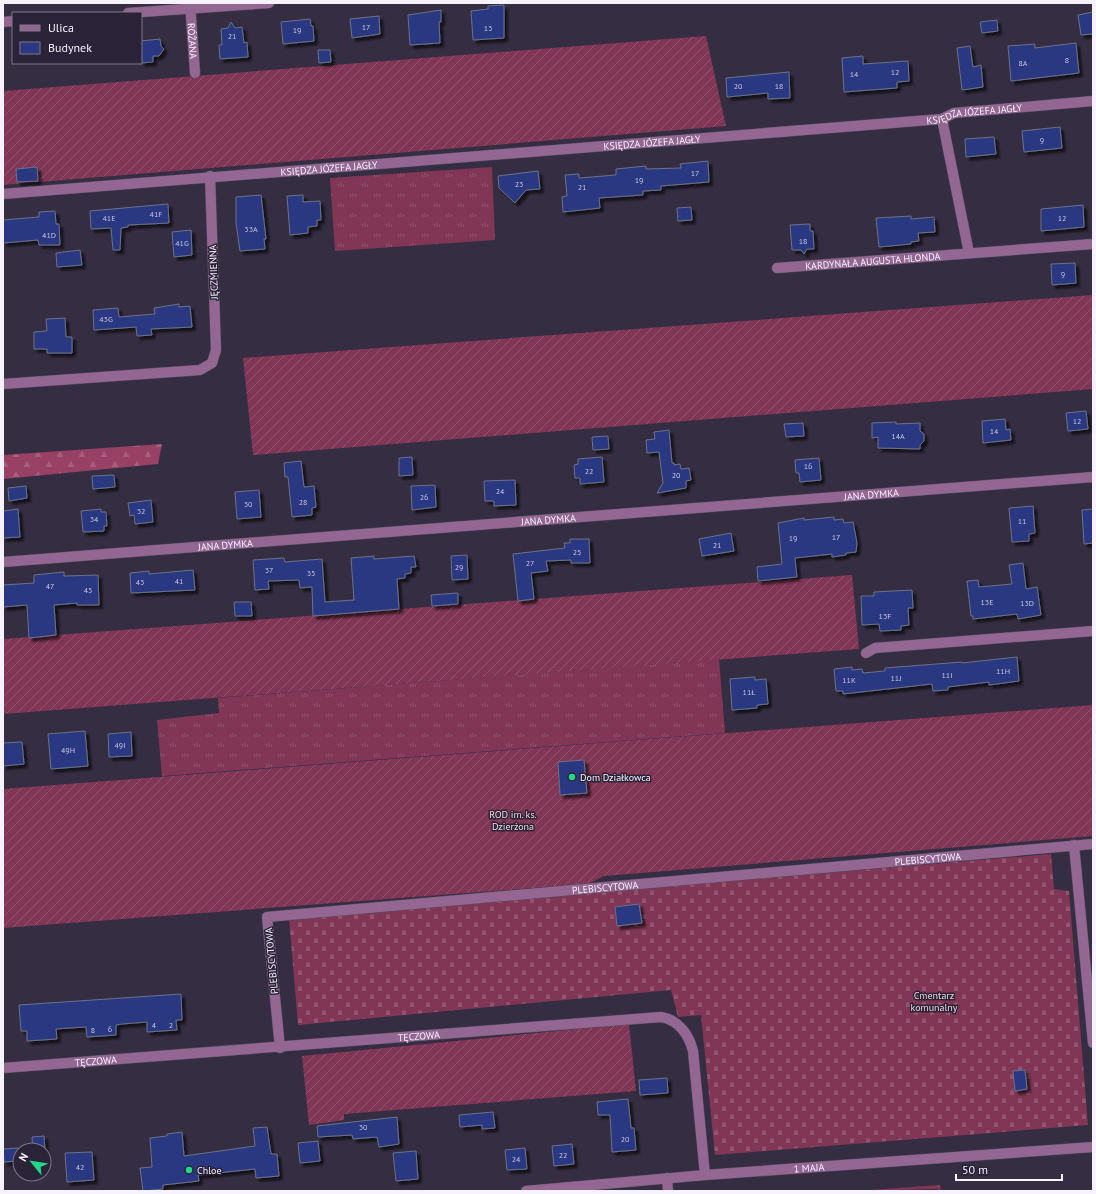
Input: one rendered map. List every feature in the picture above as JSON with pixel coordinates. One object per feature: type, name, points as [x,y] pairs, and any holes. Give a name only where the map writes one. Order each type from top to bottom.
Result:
[{"type":"street","name":"RÓŻANA","points":[[137,12],[190,6],[269,3]]},
{"type":"street","name":"RÓŻANA","points":[[190,6],[195,73]]},
{"type":"street","name":"KSIĘDZA JÓZEFA JAGŁY","points":[[210,176],[942,120],[954,113],[1093,101]]},
{"type":"street","points":[[942,120],[968,253]]},
{"type":"street","points":[[3,194],[210,176]]},
{"type":"street","name":"JĘCZMIENNA","points":[[3,384],[200,370],[212,363],[216,350],[210,176]]},
{"type":"street","name":"KARDYNAŁA AUGUSTA HLONDA","points":[[777,268],[1093,244]]},
{"type":"street","name":"JANA DYMKA","points":[[3,562],[1093,477]]},
{"type":"street","points":[[866,653],[876,648],[1093,631]]},
{"type":"street","name":"PLEBISCYTOWA","points":[[280,1048],[267,917],[1093,844]]},
{"type":"street","points":[[1074,845],[1093,1043]]},
{"type":"street","name":"TĘCZOWA","points":[[3,1068],[280,1048],[649,1017],[665,1017],[682,1029],[690,1040],[693,1051],[705,1175]]},
{"type":"street","name":"1 MAJA","points":[[526,1191],[705,1175],[1093,1147]]},
{"type":"street","points":[[667,1178],[668,1191]]},
{"type":"green space","points":[[706,36],[726,126],[3,185],[3,91]]},
{"type":"green space","points":[[492,167],[495,240],[335,251],[330,178]]},
{"type":"green space","points":[[1093,295],[1093,389],[253,455],[243,358]]},
{"type":"green space","points":[[162,444],[158,464],[3,479],[3,455]]},
{"type":"green space","points":[[852,575],[859,649],[3,714],[3,639]]},
{"type":"green space","points":[[719,659],[725,733],[162,776],[157,720],[219,713],[218,698]]},
{"type":"green space","name":"ROD im. ks. Dzierżona","points":[[1093,705],[1093,836],[604,876],[588,884],[3,928],[3,789]]},
{"type":"green space","name":"Cmentarz komunalny","points":[[1051,854],[1054,889],[1069,891],[1088,1125],[715,1155],[701,1015],[678,1017],[671,990],[298,1025],[289,918]]},
{"type":"green space","points":[[629,1024],[636,1091],[344,1114],[344,1120],[309,1125],[302,1056]]},
{"type":"green space","points":[[940,1185],[941,1191],[937,1189],[857,1191]]},
{"type":"building","points":[[504,5],[504,38],[473,40],[471,11],[488,9],[488,6]]},
{"type":"building","points":[[441,10],[441,22],[439,22],[440,43],[410,45],[408,15]]},
{"type":"building","points":[[1093,12],[1093,34],[1081,35],[1078,15]]},
{"type":"building","points":[[379,16],[380,34],[352,38],[350,19]]},
{"type":"building","points":[[310,19],[311,26],[313,26],[314,41],[283,44],[281,22]]},
{"type":"building","points":[[997,20],[998,31],[982,33],[980,22]]},
{"type":"building","points":[[231,22],[235,28],[242,27],[244,43],[247,42],[248,57],[220,59],[219,45],[222,45],[221,29],[228,28]]},
{"type":"building","points":[[160,39],[161,46],[164,49],[159,56],[153,56],[153,62],[142,63],[142,41]]},
{"type":"building","points":[[1076,43],[1079,73],[1011,81],[1008,46],[1035,44],[1035,48]]},
{"type":"building","points":[[970,46],[973,67],[981,65],[983,87],[962,90],[957,48]]},
{"type":"building","points":[[318,50],[330,50],[331,62],[319,63]]},
{"type":"building","points":[[863,56],[863,64],[908,61],[909,81],[897,82],[897,88],[844,92],[842,58]]},
{"type":"building","points":[[789,72],[790,98],[768,99],[768,93],[727,97],[726,78]]},
{"type":"building","points":[[1060,127],[1062,148],[1024,152],[1022,131]]},
{"type":"building","points":[[994,137],[996,154],[966,157],[965,139]]},
{"type":"building","points":[[708,161],[709,182],[661,186],[661,190],[643,191],[643,195],[599,198],[600,208],[563,212],[562,197],[567,196],[565,175],[579,174],[579,178],[616,175],[616,169],[646,166],[646,169],[681,168],[680,164]]},
{"type":"building","points":[[37,167],[38,181],[17,182],[16,169]]},
{"type":"building","points":[[538,171],[540,189],[526,190],[515,203],[499,188],[498,176]]},
{"type":"building","points":[[261,195],[266,239],[264,239],[265,249],[240,251],[236,223],[236,197]]},
{"type":"building","points":[[303,195],[303,202],[320,201],[321,220],[317,220],[317,226],[308,227],[308,233],[290,235],[287,196]]},
{"type":"building","points":[[168,204],[169,223],[128,225],[128,227],[121,228],[120,250],[113,250],[111,228],[91,229],[90,211]]},
{"type":"building","points":[[1083,205],[1084,227],[1041,231],[1041,209]]},
{"type":"building","points":[[691,207],[692,220],[678,221],[677,208]]},
{"type":"building","points":[[55,211],[56,224],[59,224],[60,245],[39,245],[38,240],[3,243],[3,220],[39,217],[39,212]]},
{"type":"building","points":[[911,216],[911,219],[934,217],[935,232],[918,233],[919,241],[911,242],[911,244],[879,247],[876,218]]},
{"type":"building","points":[[810,224],[810,231],[813,231],[814,249],[807,249],[804,254],[801,250],[792,250],[790,225]]},
{"type":"building","points":[[191,230],[192,255],[174,257],[172,232]]},
{"type":"building","points":[[80,250],[82,265],[57,267],[56,253]]},
{"type":"building","points":[[1075,263],[1076,283],[1052,285],[1051,264]]},
{"type":"building","points":[[179,304],[179,307],[190,306],[192,327],[151,329],[152,335],[137,336],[136,327],[94,330],[93,310],[118,308],[119,317],[155,314],[154,308]]},
{"type":"building","points":[[65,318],[66,337],[72,337],[72,353],[47,353],[47,349],[34,349],[34,332],[47,331],[46,319]]},
{"type":"building","points":[[1086,411],[1088,429],[1068,431],[1066,413]]},
{"type":"building","points":[[1005,419],[1006,430],[1010,429],[1011,440],[983,443],[982,421]]},
{"type":"building","points":[[896,422],[896,424],[920,423],[920,431],[924,434],[924,441],[920,445],[920,449],[878,448],[878,437],[872,438],[872,423]]},
{"type":"building","points":[[803,423],[804,436],[786,437],[784,424]]},
{"type":"building","points":[[669,430],[672,463],[674,463],[674,465],[680,464],[681,469],[689,468],[691,480],[686,481],[686,488],[657,493],[663,483],[659,452],[647,453],[646,440],[655,439],[654,432]]},
{"type":"building","points":[[608,436],[609,449],[593,450],[592,437]]},
{"type":"building","points":[[412,457],[413,475],[399,476],[399,458]]},
{"type":"building","points":[[602,457],[604,482],[580,484],[580,478],[575,478],[574,465],[578,464],[578,459]]},
{"type":"building","points":[[819,458],[821,480],[800,482],[799,473],[796,473],[795,460]]},
{"type":"building","points":[[301,461],[304,487],[314,486],[316,507],[312,508],[312,515],[292,517],[288,477],[285,477],[284,463]]},
{"type":"building","points":[[114,475],[115,487],[93,489],[92,476]]},
{"type":"building","points":[[515,480],[516,505],[494,506],[494,501],[485,501],[484,481]]},
{"type":"building","points":[[435,485],[436,507],[412,510],[411,486]]},
{"type":"building","points":[[26,486],[27,498],[9,501],[8,488]]},
{"type":"building","points":[[259,490],[261,517],[237,519],[235,492]]},
{"type":"building","points":[[151,500],[153,522],[135,524],[134,515],[130,516],[128,503]]},
{"type":"building","points":[[1033,506],[1035,533],[1029,534],[1029,541],[1012,542],[1009,508]]},
{"type":"building","points":[[18,509],[20,537],[3,538],[3,511]]},
{"type":"building","points":[[101,509],[101,512],[106,512],[107,526],[104,526],[104,531],[83,532],[81,511]]},
{"type":"building","points":[[1093,509],[1093,543],[1084,544],[1082,510]]},
{"type":"building","points":[[834,517],[834,520],[843,519],[844,523],[853,522],[857,543],[856,552],[832,557],[832,554],[795,558],[797,577],[758,581],[757,567],[782,564],[778,523],[804,518],[804,520]]},
{"type":"building","points":[[731,533],[734,551],[702,556],[699,539]]},
{"type":"building","points":[[570,539],[589,539],[590,563],[571,563],[571,560],[546,561],[548,571],[531,573],[534,599],[518,601],[513,554],[565,548],[564,543],[570,543]]},
{"type":"building","points":[[467,555],[468,579],[452,580],[451,556]]},
{"type":"building","points":[[374,556],[374,559],[414,556],[416,567],[411,567],[411,573],[405,574],[405,578],[397,579],[399,609],[313,616],[312,587],[300,588],[299,580],[268,581],[269,589],[255,590],[253,560],[284,558],[285,562],[322,559],[325,602],[354,600],[351,558]]},
{"type":"building","points":[[1023,563],[1026,589],[1037,587],[1041,615],[1018,619],[1017,614],[973,619],[973,616],[971,616],[967,581],[978,580],[979,587],[1012,584],[1009,565]]},
{"type":"building","points":[[193,570],[195,590],[131,593],[130,573],[149,571],[149,574]]},
{"type":"building","points":[[64,572],[64,576],[98,575],[99,605],[77,605],[77,603],[54,605],[56,635],[29,638],[27,605],[3,607],[3,585],[34,583],[34,575]]},
{"type":"building","points":[[912,590],[913,608],[908,608],[909,625],[901,626],[901,630],[880,631],[879,624],[862,625],[861,596],[874,596],[874,592]]},
{"type":"building","points":[[458,593],[458,604],[432,606],[431,595]]},
{"type":"building","points":[[234,602],[251,602],[252,616],[235,616]]},
{"type":"building","points":[[1017,657],[1019,681],[989,685],[989,682],[948,687],[948,690],[933,691],[932,684],[843,694],[843,691],[836,691],[834,669],[852,667],[852,670],[862,669],[863,673],[885,671],[885,668],[962,663]]},
{"type":"building","points":[[755,677],[755,680],[766,679],[768,704],[757,705],[757,708],[732,710],[730,679]]},
{"type":"building","points":[[85,731],[88,766],[51,769],[48,734]]},
{"type":"building","points":[[131,732],[132,756],[109,757],[108,734]]},
{"type":"building","points":[[22,742],[24,764],[3,766],[3,743]]},
{"type":"building","name":"Dom Działkowca","points":[[584,760],[587,793],[560,795],[558,762]]},
{"type":"building","points":[[639,904],[642,923],[617,926],[615,907]]},
{"type":"building","points":[[181,994],[182,1020],[176,1020],[177,1030],[147,1032],[147,1022],[116,1025],[116,1035],[87,1037],[86,1027],[69,1028],[56,1029],[57,1039],[27,1041],[27,1031],[21,1031],[19,1005]]},
{"type":"building","points":[[1025,1070],[1027,1089],[1015,1091],[1013,1071]]},
{"type":"building","points":[[667,1078],[668,1093],[640,1095],[639,1080]]},
{"type":"building","points":[[628,1099],[631,1128],[634,1128],[636,1150],[612,1152],[610,1115],[598,1115],[597,1102]]},
{"type":"building","points":[[493,1112],[495,1128],[482,1129],[482,1125],[460,1127],[459,1115]]},
{"type":"building","points":[[397,1117],[399,1144],[379,1147],[377,1137],[353,1139],[352,1135],[318,1137],[317,1126]]},
{"type":"building","points":[[267,1127],[271,1154],[277,1154],[279,1176],[256,1178],[255,1169],[198,1175],[199,1181],[163,1185],[163,1189],[143,1191],[140,1168],[152,1167],[150,1138],[182,1132],[184,1156],[255,1146],[253,1128]]},
{"type":"building","points":[[44,1136],[44,1142],[32,1142],[32,1137]]},
{"type":"building","points":[[318,1141],[320,1161],[300,1163],[298,1143]]},
{"type":"building","points":[[572,1144],[574,1164],[554,1166],[552,1146]]},
{"type":"building","points":[[12,1148],[12,1161],[4,1162],[3,1149]]},
{"type":"building","points":[[525,1148],[527,1169],[507,1170],[505,1150]]},
{"type":"building","points":[[416,1151],[418,1179],[396,1181],[393,1153]]},
{"type":"building","points":[[92,1152],[94,1180],[67,1182],[65,1153]]},
{"type":"place","name":"Dom Działkowca","points":[[572,777]]},
{"type":"place","name":"Chloe","points":[[189,1170]]}]
